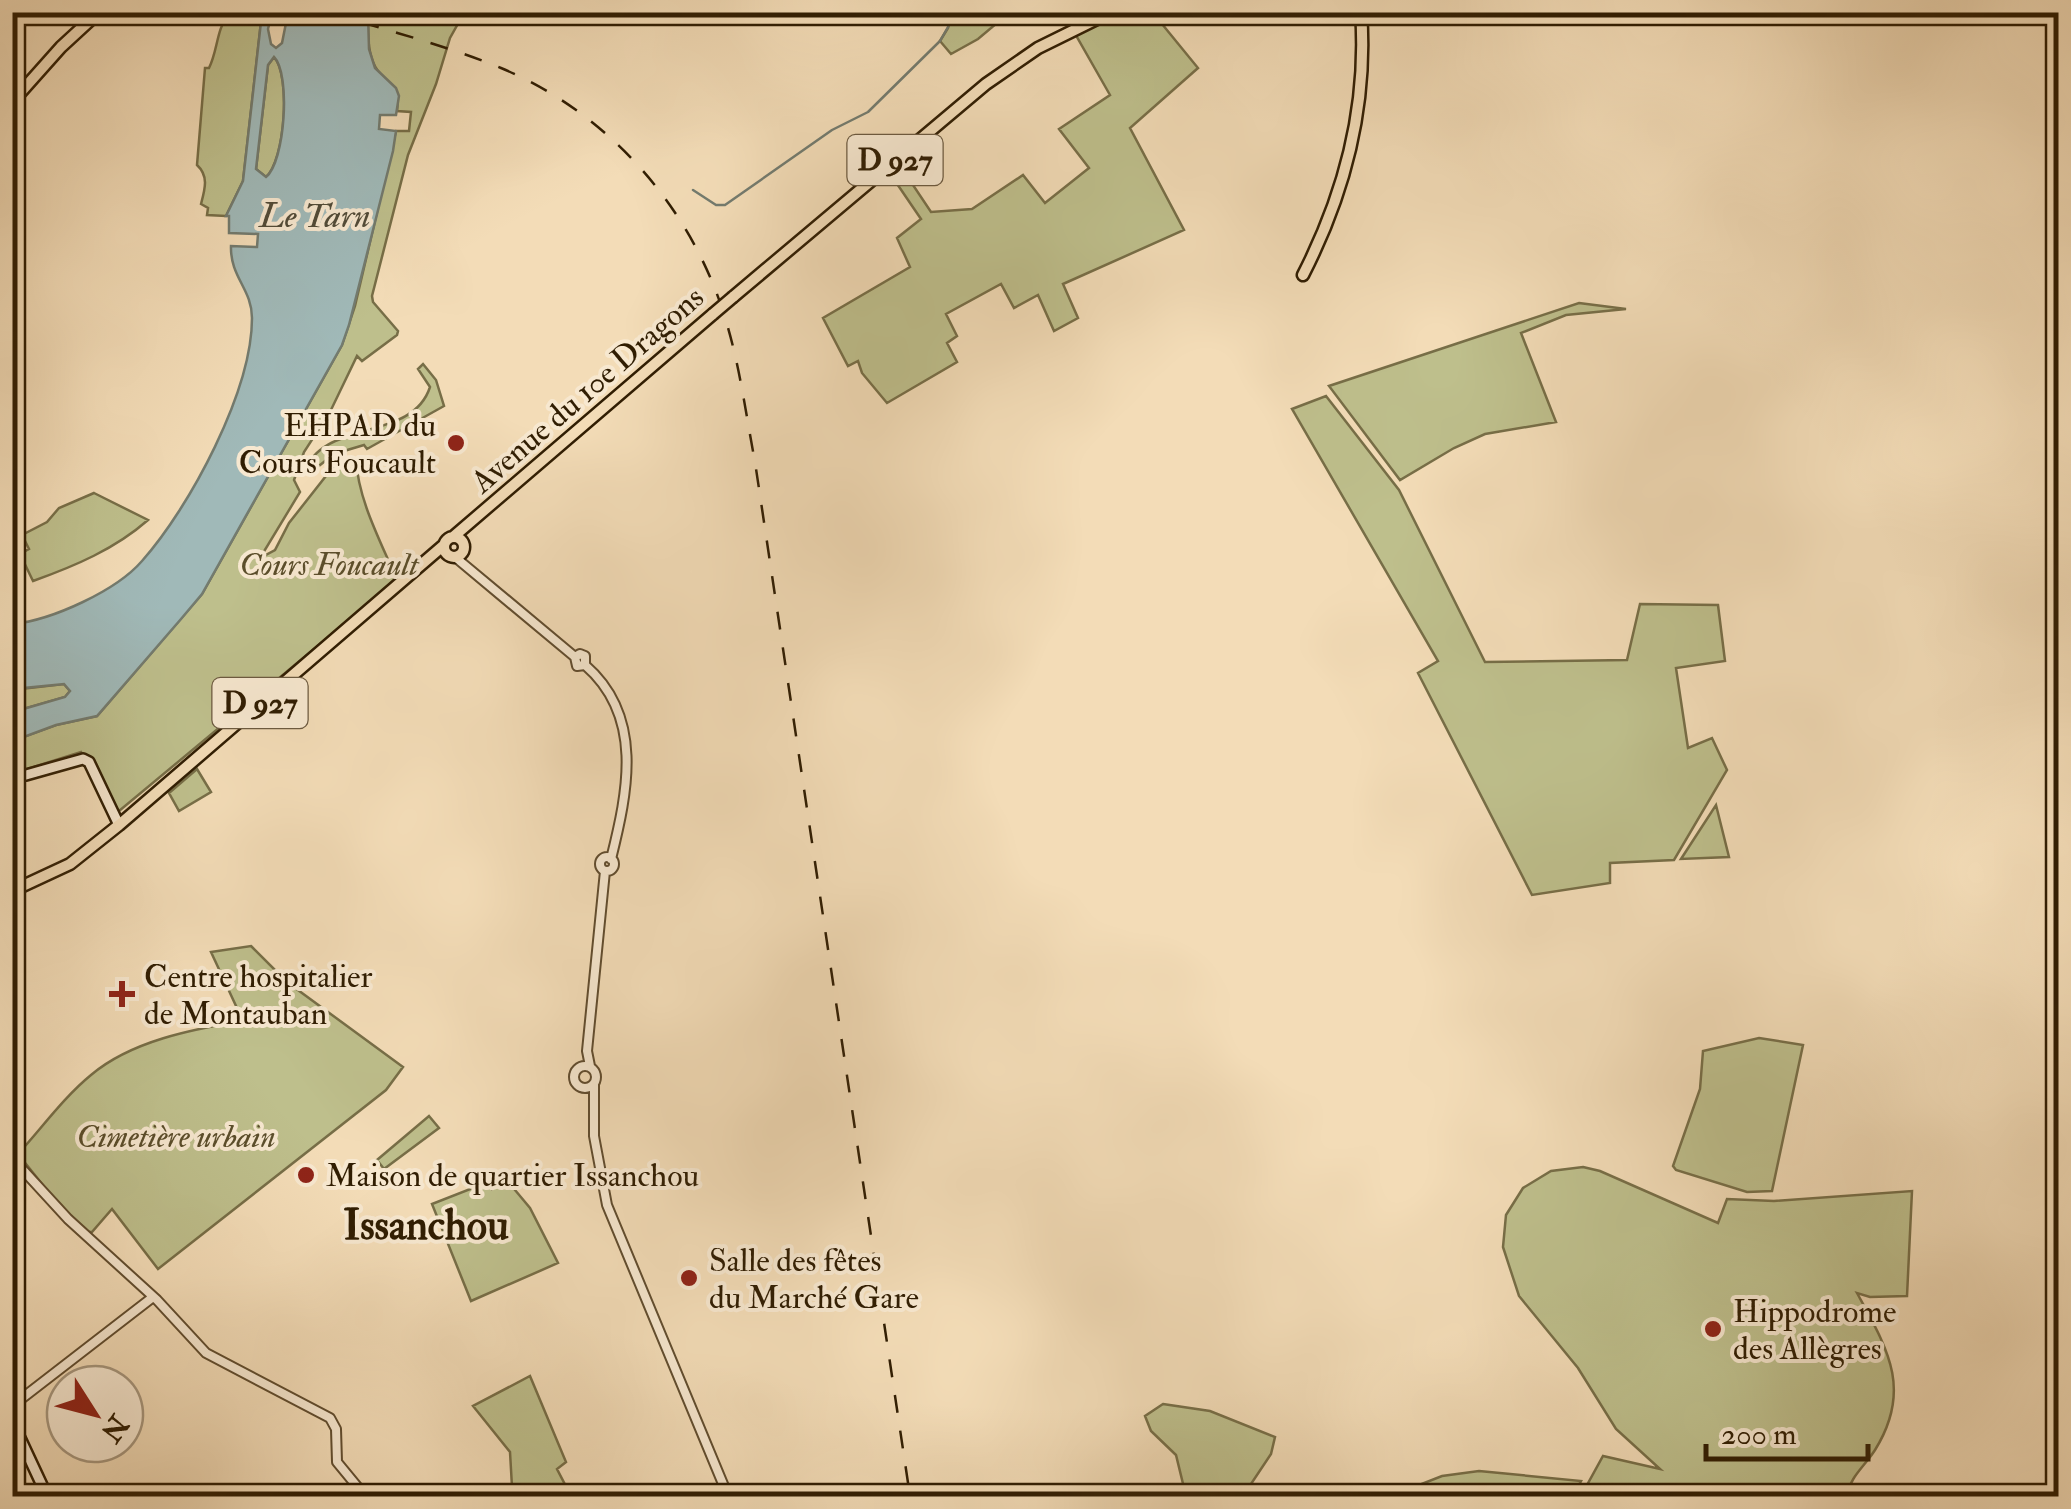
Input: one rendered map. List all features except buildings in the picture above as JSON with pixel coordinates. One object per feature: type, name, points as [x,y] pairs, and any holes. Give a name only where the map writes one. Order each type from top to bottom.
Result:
[{"type":"main road","points":[[12,102],[99,12]]},
{"type":"main road","name":"Avenue du 10e Dragons","points":[[454,547],[465,526],[986,84],[1038,48],[1111,12]]},
{"type":"main road","points":[[1303,275],[1336,203],[1354,138],[1362,71],[1361,12]]},
{"type":"main road","name":"D 927","points":[[118,826],[402,580],[454,547]]},
{"type":"main road","points":[[12,775],[26,776],[83,759],[89,762],[118,826],[70,864],[12,891]]},
{"type":"main road","points":[[12,1421],[48,1496]]},
{"type":"street","points":[[454,547],[468,567],[575,657],[577,666],[585,664],[602,679],[627,734],[627,766],[611,859],[613,867],[606,870],[585,1066],[574,1076],[592,1102]]},
{"type":"street","points":[[585,1066],[597,1076],[592,1102],[597,1166],[607,1205],[728,1496]]},
{"type":"street","points":[[583,1088],[594,1084]]},
{"type":"street","points":[[12,1158],[68,1219],[213,1358],[330,1418],[336,1429],[337,1462],[365,1496]]},
{"type":"street","points":[[12,1406],[153,1297]]},
{"type":"green space","points":[[952,12],[1009,13],[978,39],[951,54],[940,41]]},
{"type":"green space","points":[[229,13],[262,13],[243,181],[226,216],[207,215],[208,208],[201,204],[205,178],[197,165],[205,68],[209,68]]},
{"type":"green space","name":"Cours Foucault","points":[[368,13],[464,13],[450,38],[408,155],[372,296],[398,331],[397,335],[362,361],[357,356],[330,412],[304,452],[294,480],[300,492],[260,558],[275,550],[289,523],[337,462],[356,459],[366,505],[397,580],[119,811],[113,808],[81,752],[24,770],[13,767],[12,741],[97,716],[202,594],[342,345],[355,306],[396,131],[409,131],[411,112],[397,111],[396,93],[376,69],[369,44]]},
{"type":"green space","points":[[1111,13],[1153,13],[1198,68],[1130,128],[1184,230],[1063,284],[1078,318],[1054,331],[1038,295],[1014,308],[1001,284],[946,314],[957,336],[947,343],[957,362],[887,403],[862,373],[858,361],[848,366],[823,318],[910,267],[897,238],[921,219],[891,175],[901,167],[931,212],[972,209],[1023,175],[1045,203],[1089,168],[1059,129],[1110,95],[1073,30]]},
{"type":"green space","points":[[274,57],[283,81],[284,118],[278,154],[266,177],[256,169],[268,65]]},
{"type":"green space","points":[[1579,303],[1626,309],[1566,315],[1521,333],[1556,422],[1485,434],[1400,480],[1329,386]]},
{"type":"green space","points":[[423,364],[436,380],[444,406],[367,449],[364,445],[334,454],[310,473],[304,473],[314,456],[329,444],[387,424],[420,405],[430,387],[418,369]]},
{"type":"green space","points":[[1326,396],[1399,490],[1485,662],[1627,660],[1640,604],[1718,605],[1725,661],[1676,668],[1688,748],[1712,738],[1727,770],[1674,860],[1610,863],[1610,883],[1532,895],[1418,673],[1438,661],[1292,409]]},
{"type":"green space","points":[[94,493],[148,520],[94,556],[33,581],[20,554],[29,549],[22,535],[47,522],[59,508]]},
{"type":"green space","points":[[64,684],[70,691],[65,697],[13,712],[12,690]]},
{"type":"green space","points":[[197,769],[211,792],[179,811],[169,793]]},
{"type":"green space","points":[[1716,805],[1729,857],[1681,859]]},
{"type":"green space","name":"Cimetière urbain","points":[[251,946],[287,982],[403,1067],[386,1090],[158,1269],[112,1209],[92,1232],[87,1232],[18,1154],[71,1093],[107,1063],[163,1038],[243,1021],[211,952]]},
{"type":"green space","points":[[1759,1038],[1803,1045],[1772,1191],[1747,1192],[1676,1170],[1673,1166],[1700,1089],[1703,1051]]},
{"type":"green space","points":[[429,1116],[439,1128],[384,1169],[377,1160]]},
{"type":"green space","name":"Hippodrome des Allègres","points":[[1583,1167],[1718,1223],[1727,1199],[1774,1201],[1912,1191],[1907,1296],[1870,1297],[1857,1293],[1886,1351],[1894,1388],[1886,1428],[1846,1496],[1581,1496],[1603,1456],[1660,1469],[1616,1429],[1578,1368],[1519,1296],[1503,1247],[1506,1215],[1523,1188],[1551,1171]]},
{"type":"green space","points":[[505,1178],[530,1208],[558,1263],[471,1301],[432,1204],[488,1182],[492,1189]]},
{"type":"green space","points":[[530,1376],[566,1462],[557,1469],[571,1496],[499,1496],[512,1487],[510,1452],[473,1406]]},
{"type":"green space","points":[[1163,1404],[1210,1411],[1275,1437],[1271,1454],[1243,1496],[1186,1496],[1176,1455],[1151,1431],[1145,1416]]},
{"type":"green space","points":[[1479,1471],[1581,1481],[1573,1496],[1525,1496],[1511,1491],[1509,1496],[1423,1496],[1419,1485],[1442,1476]]},
{"type":"water","name":"Le Tarn","points":[[262,13],[272,13],[268,29],[271,44],[276,48],[282,43],[288,13],[368,13],[369,49],[375,68],[399,96],[396,115],[380,115],[379,129],[396,131],[393,151],[342,345],[202,594],[97,716],[56,725],[13,741],[13,712],[65,697],[70,691],[64,684],[13,689],[13,624],[46,617],[82,602],[131,572],[179,511],[230,413],[242,379],[252,318],[231,246],[257,247],[258,234],[229,233],[226,216],[243,181]],"holes":[[[274,57],[279,66],[284,118],[278,154],[266,177],[256,169],[268,65]]]},
{"type":"waterway","points":[[693,190],[716,205],[725,205],[832,130],[868,112],[940,41],[952,12]]},
{"type":"railway","points":[[327,12],[501,68],[577,111],[642,169],[669,204],[711,280],[735,356],[755,462],[910,1496]]},
{"type":"place","name":"EHPAD du Cours Foucault","points":[[456,443]]},
{"type":"place","name":"Centre hospitalier de Montauban","points":[[122,994]]},
{"type":"place","name":"Maison de quartier Issanchou","points":[[306,1175]]},
{"type":"place","name":"Salle des fêtes du Marché Gare","points":[[689,1278]]},
{"type":"place","name":"Hippodrome des Allègres","points":[[1713,1329]]},
{"type":"district","name":"Issanchou","points":[[426,1224]]}]
